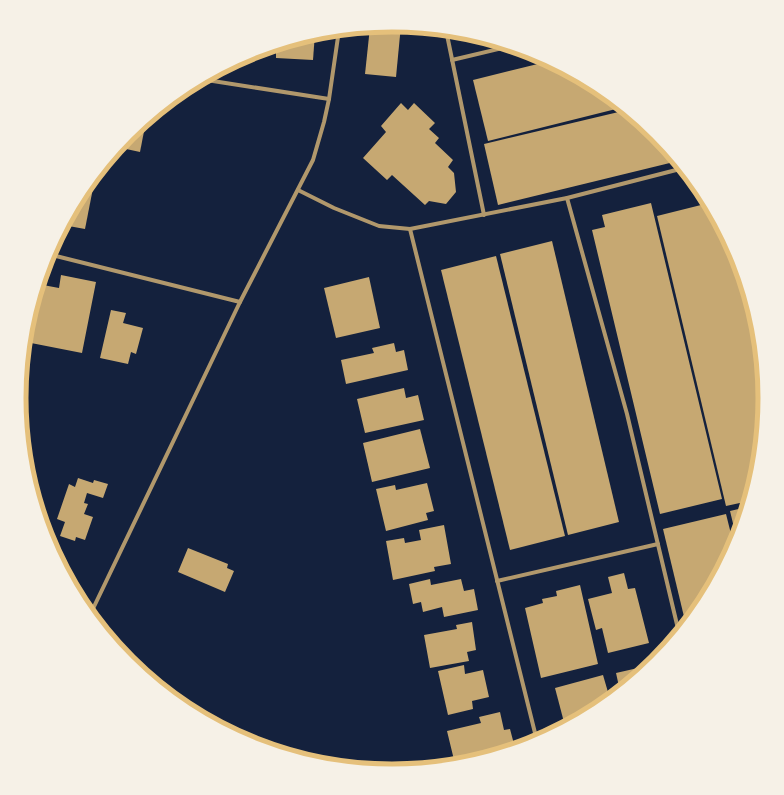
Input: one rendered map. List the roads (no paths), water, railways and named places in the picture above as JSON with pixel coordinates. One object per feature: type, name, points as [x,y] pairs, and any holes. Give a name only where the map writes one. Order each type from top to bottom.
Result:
[{"type":"street","points":[[93,608],[240,302],[313,160],[329,99],[338,36]]},
{"type":"street","points":[[448,36],[484,215]]},
{"type":"street","points":[[452,60],[501,48]]},
{"type":"street","points":[[210,81],[329,99]]},
{"type":"street","points":[[298,190],[334,208],[379,226],[410,229],[567,198],[678,170]]},
{"type":"street","points":[[567,198],[627,414],[677,626]]},
{"type":"street","points":[[410,229],[535,734]]},
{"type":"street","points":[[55,256],[240,302]]},
{"type":"street","points":[[497,581],[658,544]]}]
